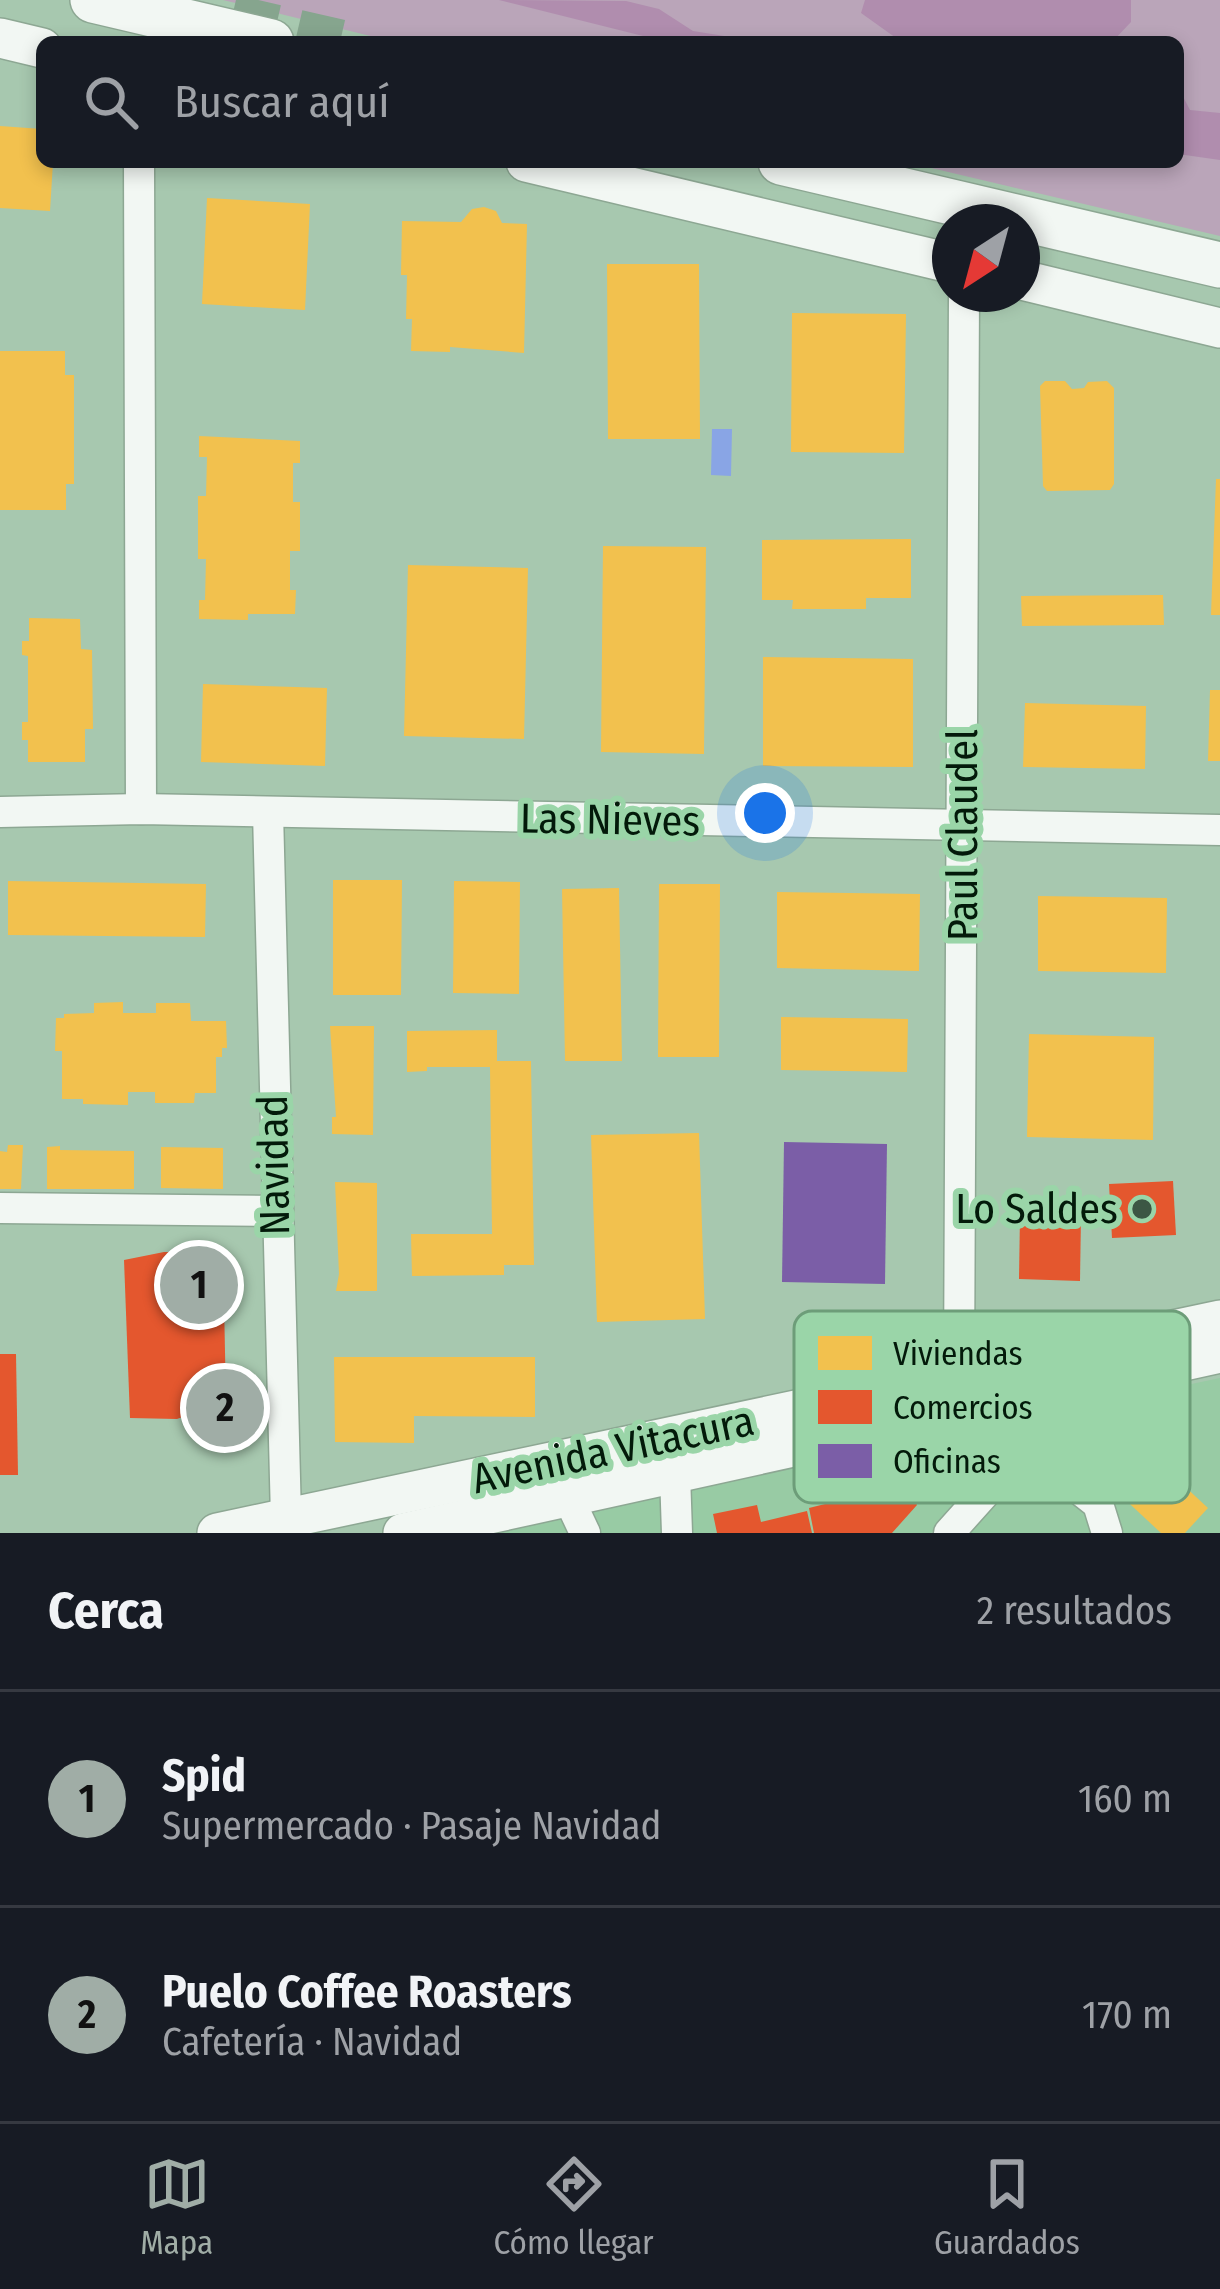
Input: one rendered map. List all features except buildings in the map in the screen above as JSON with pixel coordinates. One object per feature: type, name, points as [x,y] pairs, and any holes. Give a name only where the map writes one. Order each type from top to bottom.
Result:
[{"type":"highway","points":[[93,0],[246,36]]},
{"type":"highway","points":[[807,168],[1220,265]]},
{"type":"main road","points":[[0,38],[36,47]]},
{"type":"main road","points":[[551,168],[932,259]]},
{"type":"main road","points":[[1040,284],[1220,328]]},
{"type":"main road","name":"Avenida Vitacura","points":[[1190,1326],[1220,1319]]},
{"type":"main road","name":"Avenida Vitacura","points":[[1190,1360],[1220,1353]]},
{"type":"main road","name":"Avenida Vitacura","points":[[217,1533],[284,1525],[794,1412]]},
{"type":"main road","name":"Avenida Vitacura","points":[[404,1533],[576,1515],[675,1474],[794,1447]]},
{"type":"street","points":[[140,168],[140,809]]},
{"type":"street","name":"Paul Claudel","points":[[960,1311],[964,312]]},
{"type":"street","name":"Las Nieves","points":[[0,812],[140,809],[1220,830]]},
{"type":"street","name":"Navidad","points":[[268,812],[284,1525]]},
{"type":"street","points":[[0,1208],[275,1210]]},
{"type":"street","points":[[675,1474],[677,1533]]},
{"type":"street","points":[[949,1533],[976,1503]]},
{"type":"street","points":[[1097,1503],[1107,1533]]},
{"type":"shaded area","points":[[223,0],[1220,0],[1220,236],[931,168],[1184,168],[1184,36],[370,36]]},
{"type":"shaded area","points":[[499,0],[626,1],[659,9],[693,31],[724,36],[643,36]]},
{"type":"shaded area","points":[[865,0],[1131,0],[1131,22],[1118,36],[893,36],[861,13]]},
{"type":"shaded area","points":[[1184,98],[1190,110],[1220,113],[1220,160],[1184,155]]},
{"type":"shaded area","points":[[1220,1378],[1220,1533],[966,1533],[994,1503],[1190,1503],[1190,1384]]},
{"type":"shaded area","points":[[794,1466],[794,1503],[958,1503],[931,1533],[494,1533]]},
{"type":"water","points":[[712,429],[732,429],[731,476],[711,475]]},
{"type":"tunnel","points":[[232,17],[314,36]]},
{"type":"place","name":"Lo Saldes","points":[[1142,1209]]},
{"type":"place","name":"Spid","points":[[199,1285]]},
{"type":"place","name":"Puelo Coffee Roasters","points":[[225,1408]]}]
